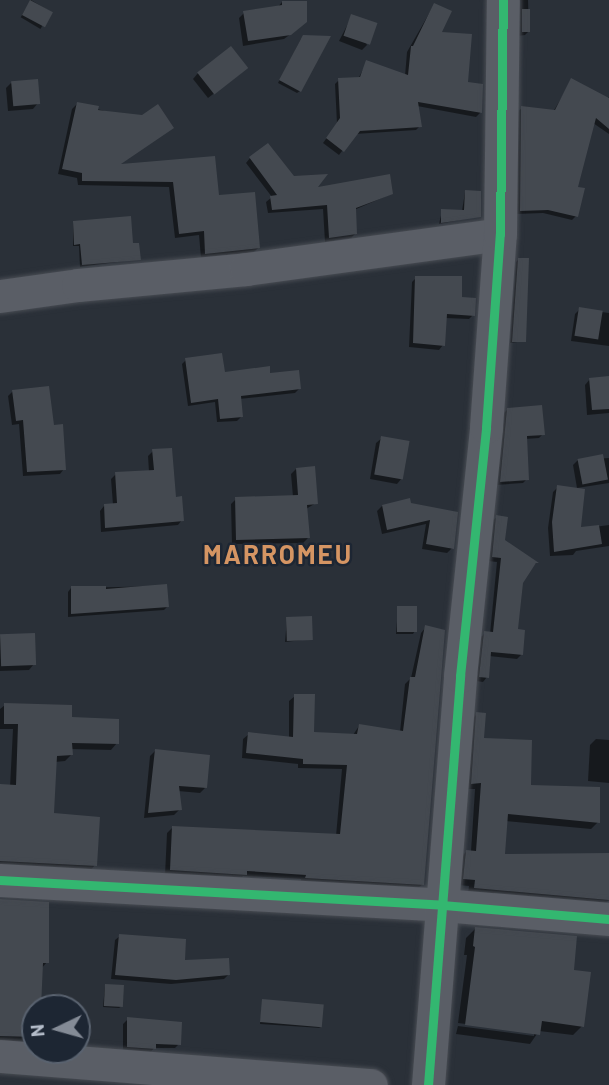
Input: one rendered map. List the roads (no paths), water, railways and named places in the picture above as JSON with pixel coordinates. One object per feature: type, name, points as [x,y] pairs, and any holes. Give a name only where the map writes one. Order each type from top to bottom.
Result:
[{"type":"street","points":[[428,1085],[460,676],[486,427],[500,234],[503,0]]},
{"type":"street","points":[[0,296],[78,285],[246,269],[500,234]]},
{"type":"street","points":[[0,880],[443,905],[609,919]]},
{"type":"street","points":[[0,1056],[371,1085]]},
{"type":"district","name":"MARROMEU","points":[[278,554]]}]
